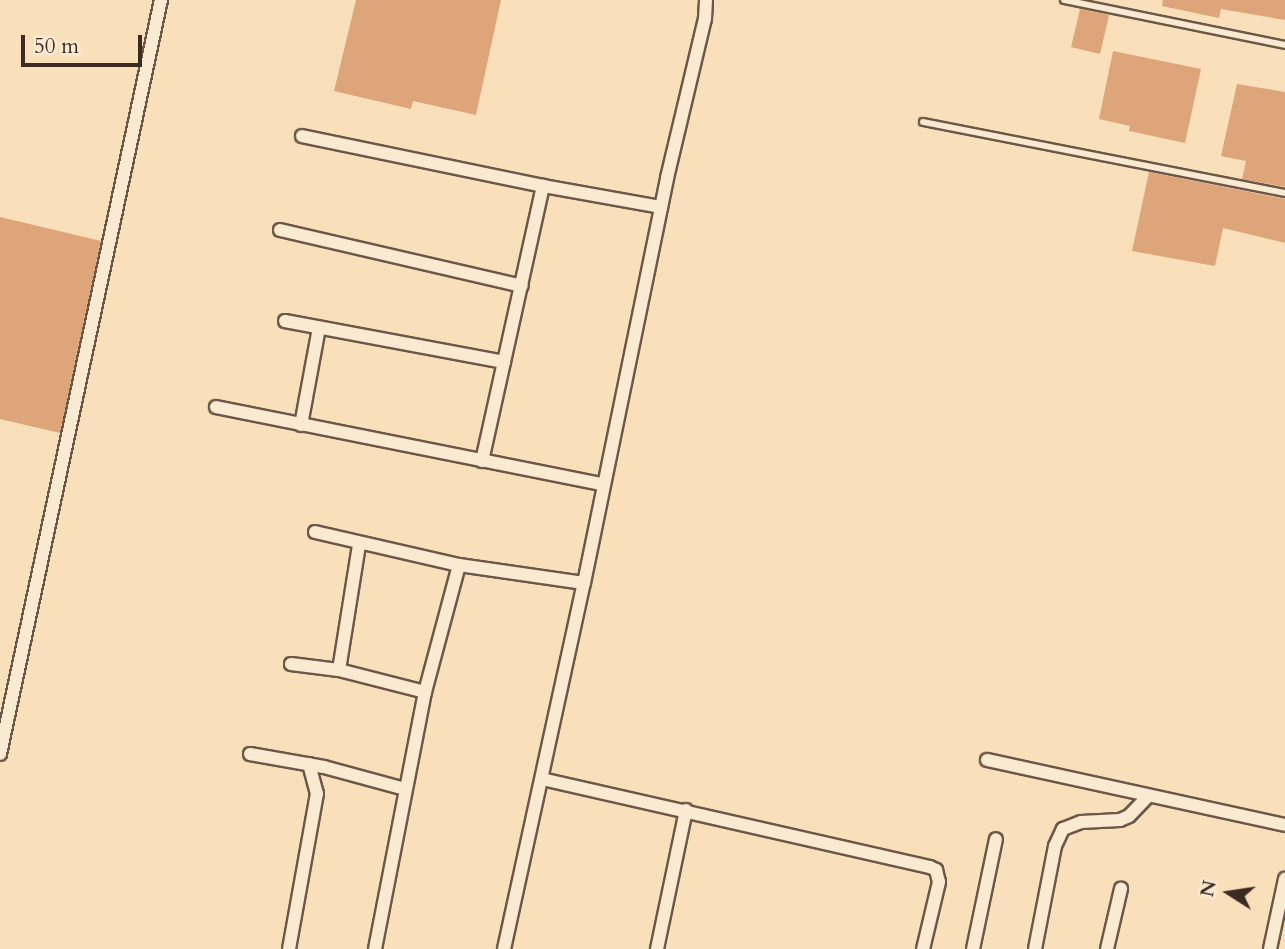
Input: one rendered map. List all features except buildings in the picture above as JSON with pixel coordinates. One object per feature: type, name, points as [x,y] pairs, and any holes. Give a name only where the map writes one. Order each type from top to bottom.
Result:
[{"type":"street","points":[[0,754],[161,0]]},
{"type":"street","points":[[504,949],[584,583],[661,207],[705,19],[706,0]]},
{"type":"street","points":[[302,136],[543,186],[661,207]]},
{"type":"street","points":[[482,461],[543,186]]},
{"type":"street","points":[[280,230],[522,286]]},
{"type":"street","points":[[285,321],[504,362]]},
{"type":"street","points":[[301,425],[319,328]]},
{"type":"street","points":[[216,407],[603,484]]},
{"type":"street","points":[[314,532],[359,545],[459,565],[584,583]]},
{"type":"street","points":[[340,670],[359,545]]},
{"type":"street","points":[[375,949],[425,692],[459,565]]},
{"type":"street","points":[[291,664],[340,670],[425,692]]},
{"type":"street","points":[[250,754],[309,764],[405,789]]},
{"type":"street","points":[[987,760],[1285,825]]},
{"type":"street","points":[[289,949],[317,794],[309,764]]},
{"type":"street","points":[[542,779],[922,864],[936,870],[939,882],[923,949]]},
{"type":"street","points":[[1035,949],[1055,845],[1063,829],[1081,822],[1120,820],[1129,816],[1148,796]]},
{"type":"street","points":[[657,949],[686,810]]},
{"type":"street","points":[[973,949],[996,839]]},
{"type":"street","points":[[1270,949],[1285,879]]},
{"type":"street","points":[[1107,949],[1121,889]]},
{"type":"lane","points":[[1064,0],[1285,45]]},
{"type":"lane","points":[[923,122],[1285,193]]}]
